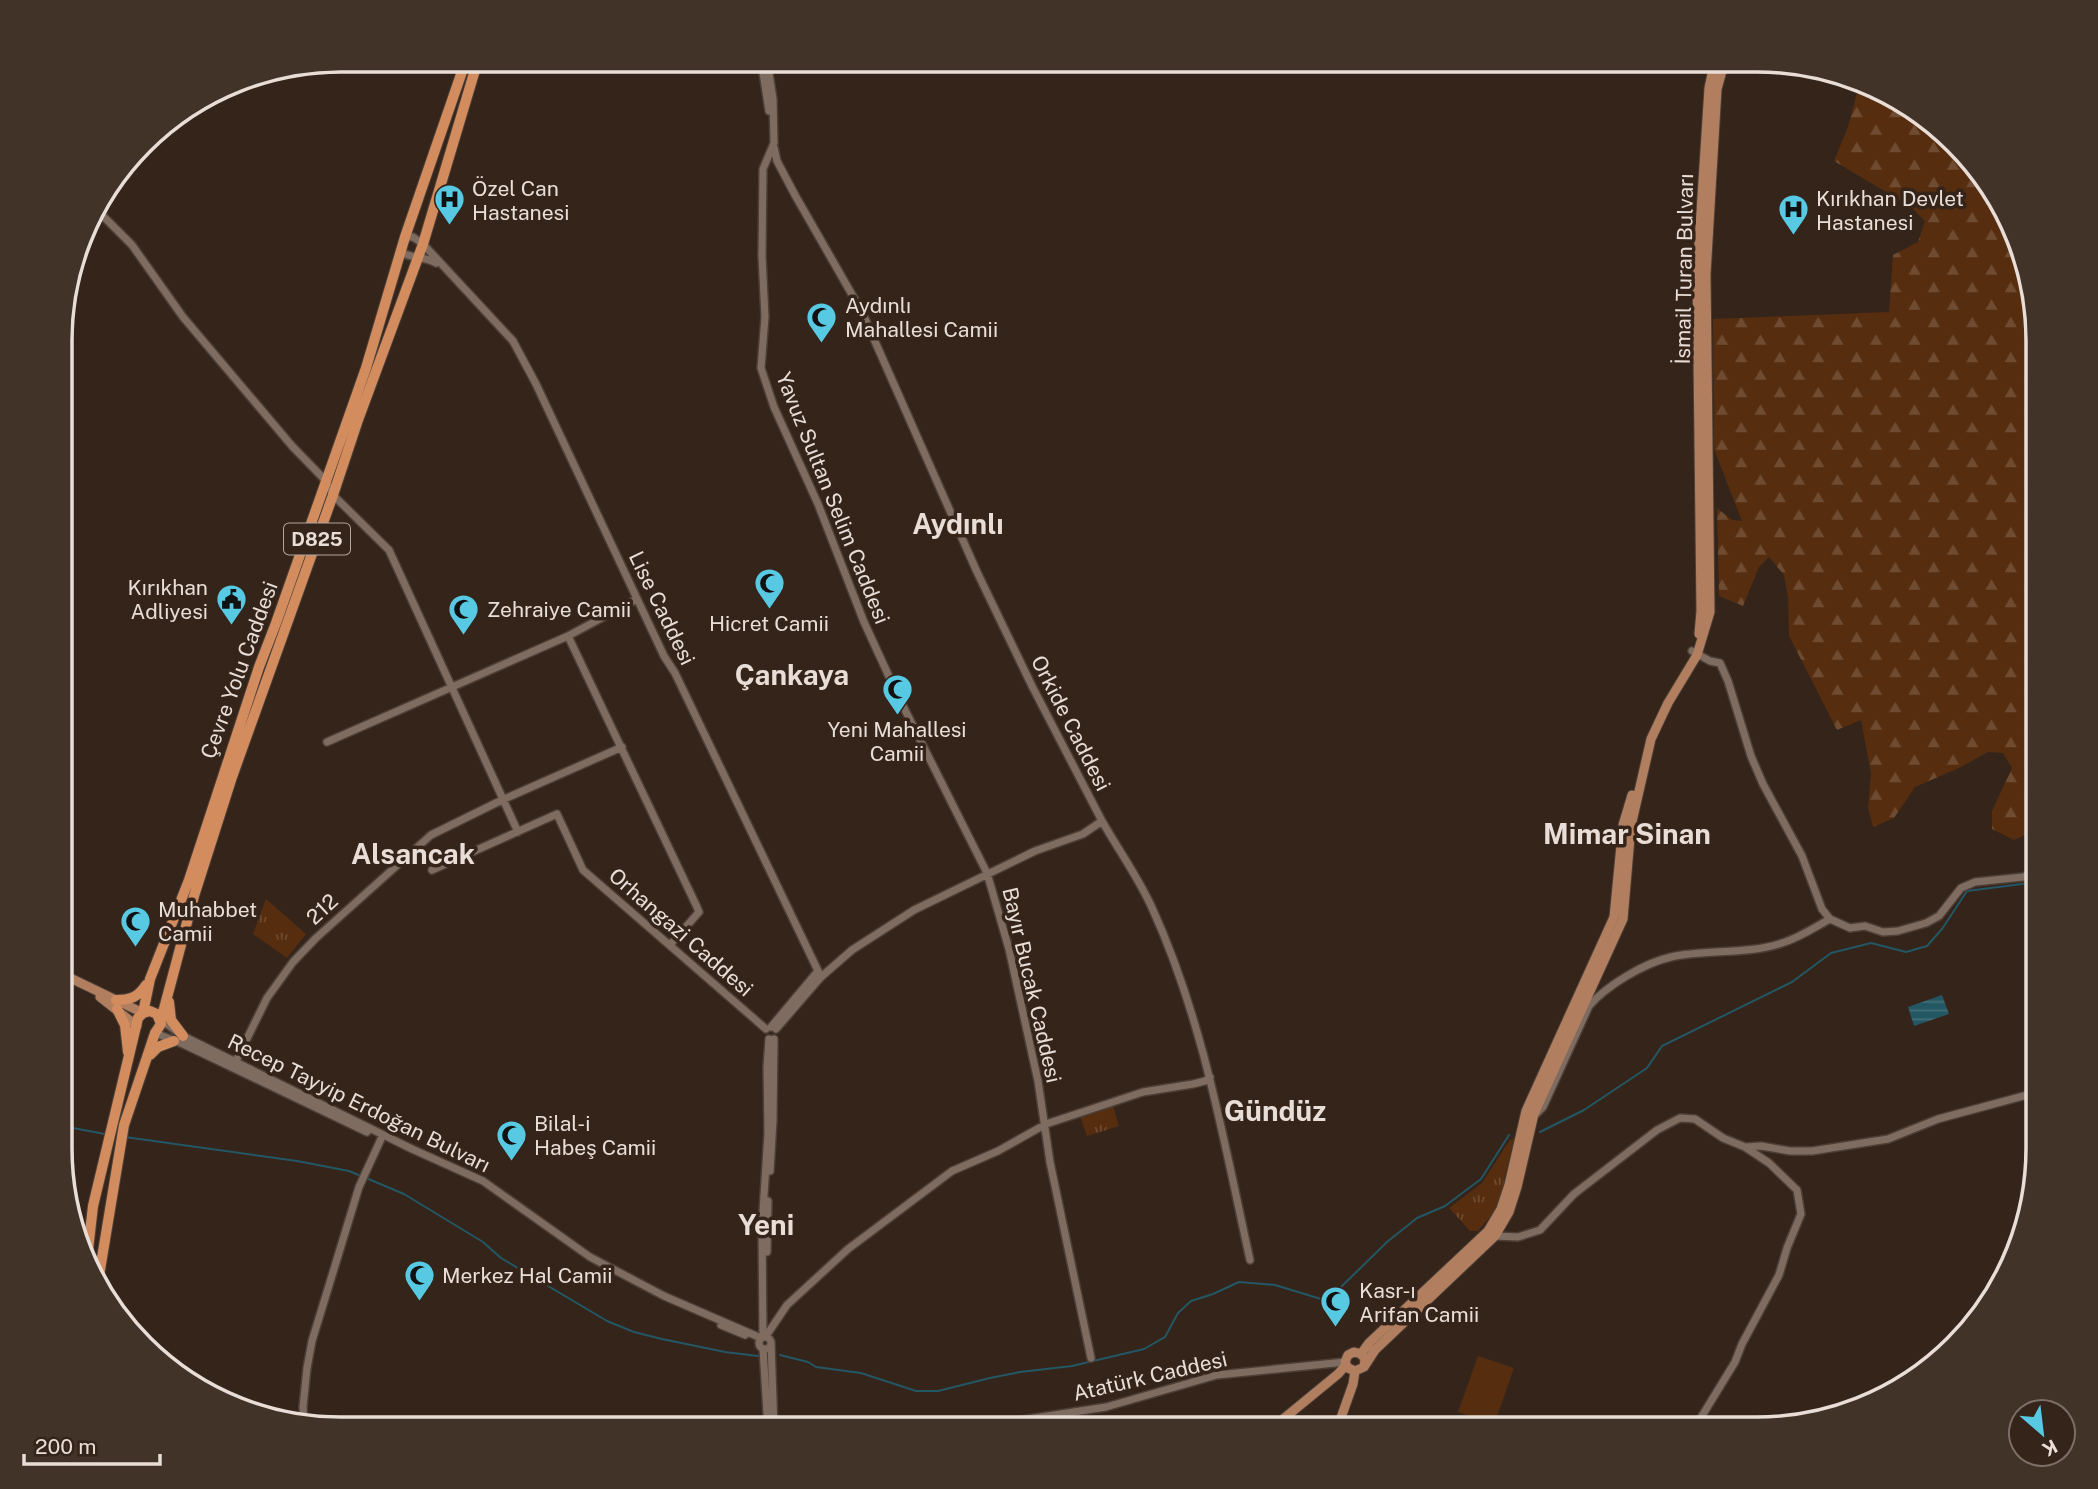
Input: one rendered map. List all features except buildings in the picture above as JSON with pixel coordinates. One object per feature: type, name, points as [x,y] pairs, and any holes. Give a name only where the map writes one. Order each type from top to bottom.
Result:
[{"type":"highway","name":"Çevre Yolu Caddesi","points":[[100,1267],[119,1149],[119,1124],[128,1058],[138,1018],[143,1013],[150,979],[189,880],[259,667],[327,482],[366,368],[400,252],[462,72]]},
{"type":"highway","name":"Çevre Yolu Caddesi","points":[[161,1020],[194,896],[232,777],[423,244],[474,72]]},
{"type":"highway","points":[[128,1058],[125,1025],[117,1004],[140,994],[150,979]]},
{"type":"highway","points":[[146,1057],[158,1047],[179,1038],[169,1009],[170,985]]},
{"type":"highway","points":[[137,1026],[146,1035],[155,1033],[160,1028],[161,1020],[154,1012],[143,1013]]},
{"type":"highway","name":"Çevre Yolu Caddesi","points":[[89,1243],[93,1206],[108,1147],[155,1033]]},
{"type":"main road","name":"İsmail Turan Bulvarı","points":[[1704,479],[1697,274],[1709,88],[1712,72]]},
{"type":"main road","name":"İsmail Turan Bulvarı","points":[[1704,479],[1706,274],[1717,89],[1721,72]]},
{"type":"main road","points":[[1286,1417],[1375,1350],[1492,1233],[1498,1222],[1509,1212],[1517,1187],[1529,1116],[1623,919],[1627,825],[1647,738],[1695,653],[1701,611],[1704,479]]},
{"type":"main road","points":[[72,979],[117,1004],[143,1013]]},
{"type":"main road","points":[[117,1004],[137,1026]]},
{"type":"main road","points":[[1361,1354],[1369,1343],[1492,1233]]},
{"type":"main road","points":[[1341,1417],[1353,1384],[1350,1353],[1361,1354],[1365,1359],[1352,1366]]},
{"type":"street","points":[[763,72],[774,143]]},
{"type":"street","points":[[769,72],[773,99],[774,143]]},
{"type":"street","name":"Orkide Caddesi","points":[[774,143],[775,155],[783,172],[862,312],[1009,641],[1102,821],[1132,869],[1153,911],[1185,996],[1210,1077],[1250,1260]]},
{"type":"street","name":"Yavuz Sultan Selim Caddesi","points":[[774,143],[763,169],[762,256],[765,317],[761,368],[774,407],[818,504],[839,564],[898,696]]},
{"type":"street","points":[[103,216],[132,246],[183,317],[292,446],[327,482],[333,495],[389,550],[517,832],[432,870]]},
{"type":"street","points":[[405,237],[413,237],[423,244]]},
{"type":"street","name":"Lise Caddesi","points":[[423,244],[513,341],[819,974]]},
{"type":"street","points":[[400,252],[418,258]]},
{"type":"street","name":"Lise Caddesi","points":[[418,258],[430,259],[449,272]]},
{"type":"street","points":[[327,742],[568,635],[637,599]]},
{"type":"street","points":[[568,635],[699,912],[670,945]]},
{"type":"street","points":[[1695,653],[1720,663],[1763,784],[1802,856],[1822,909],[1830,919],[1850,928],[1865,926],[1884,932],[1898,932],[1939,916],[1961,888],[1975,881],[2026,876]]},
{"type":"street","name":"Bayır Bucak Caddesi","points":[[898,696],[987,873],[1009,949],[1091,1357]]},
{"type":"street","name":"212","points":[[236,1061],[267,998],[293,962],[431,835],[622,747]]},
{"type":"street","name":"Orhangazi Caddesi","points":[[517,832],[557,814],[583,870],[771,1028]]},
{"type":"street","points":[[770,1417],[764,1339],[773,1120],[772,1039],[765,1033],[819,974],[914,910],[1035,851],[1083,834],[1102,821]]},
{"type":"street","points":[[1529,1116],[1543,1107],[1589,1006],[1600,993],[1640,969],[1670,957],[1783,943],[1830,919]]},
{"type":"street","name":"Recep Tayyip Erdoğan Bulvarı","points":[[161,1020],[179,1038],[487,1189],[587,1260],[660,1299],[764,1339]]},
{"type":"street","name":"Recep Tayyip Erdoğan Bulvarı","points":[[155,1033],[179,1038],[236,1061],[483,1181],[590,1257],[640,1285],[764,1339]]},
{"type":"street","points":[[764,1339],[787,1306],[848,1249],[952,1171],[998,1151],[1046,1124],[1143,1092],[1193,1084],[1210,1077]]},
{"type":"street","points":[[1745,1147],[1812,1151],[1888,1139],[1938,1119],[2026,1095]]},
{"type":"street","points":[[1492,1233],[1518,1237],[1540,1230],[1574,1194],[1657,1130],[1680,1118],[1695,1119],[1769,1163],[1797,1191],[1801,1214],[1779,1275],[1735,1362],[1701,1417]]},
{"type":"street","points":[[303,1415],[312,1341],[345,1227],[359,1187],[382,1139]]},
{"type":"street","points":[[1498,1222],[1518,1237]]},
{"type":"street","points":[[764,1339],[769,1347],[763,1349],[770,1417]]},
{"type":"street","name":"Atatürk Caddesi","points":[[1041,1417],[1106,1407],[1217,1376],[1352,1366]]},
{"type":"green space","points":[[1857,91],[1907,117],[1935,139],[1967,173],[1990,206],[2006,238],[2021,288],[2026,323],[2026,834],[2014,840],[1992,829],[1992,811],[2012,768],[2003,753],[1988,752],[1915,787],[1894,818],[1873,827],[1868,808],[1871,773],[1861,720],[1837,730],[1789,636],[1788,597],[1784,575],[1769,557],[1759,567],[1743,606],[1719,596],[1717,508],[1732,520],[1742,521],[1714,449],[1713,319],[1889,312],[1893,255],[1918,242],[1925,221],[1911,207],[1834,161],[1848,127]]},
{"type":"green space","points":[[266,899],[306,934],[287,958],[253,934]]},
{"type":"green space","points":[[1113,1106],[1119,1126],[1087,1136],[1080,1116]]},
{"type":"green space","points":[[1514,1138],[1494,1212],[1478,1231],[1470,1231],[1449,1208],[1482,1183],[1510,1140]]},
{"type":"green space","points":[[1478,1356],[1514,1368],[1497,1417],[1472,1417],[1458,1412]]},
{"type":"water","points":[[1942,995],[1949,1014],[1914,1026],[1908,1007]]},
{"type":"waterway","points":[[1540,1132],[1584,1110],[1647,1068],[1662,1046],[1792,982],[1831,953],[1871,943],[1906,952],[1927,946],[1942,929],[1967,891],[2026,884]]},
{"type":"waterway","points":[[72,1128],[105,1134]]},
{"type":"waterway","points":[[780,1355],[808,1362],[816,1367],[861,1373],[916,1391],[938,1391],[990,1378],[1072,1366],[1144,1349],[1165,1337],[1178,1313],[1191,1301],[1239,1282],[1275,1285],[1321,1299],[1340,1288],[1387,1242],[1417,1218],[1445,1206],[1481,1179],[1509,1135]]},
{"type":"waterway","points":[[125,1137],[297,1161],[349,1171],[361,1176]]},
{"type":"waterway","points":[[366,1178],[404,1194],[483,1242],[501,1258],[607,1321],[662,1339],[758,1356]]},
{"type":"place","name":"Özel Can Hastanesi","points":[[449,227]]},
{"type":"place","name":"Kırıkhan Devlet Hastanesi","points":[[1793,237]]},
{"type":"place","name":"Aydınlı Mahallesi Camii","points":[[822,344]]},
{"type":"place","name":"Hicret Camii","points":[[769,610]]},
{"type":"place","name":"Kırıkhan Adliyesi","points":[[231,626]]},
{"type":"place","name":"Zehraiye Camii","points":[[464,636]]},
{"type":"place","name":"Yeni Mahallesi Camii","points":[[897,716]]},
{"type":"place","name":"Muhabbet Camii","points":[[135,948]]},
{"type":"place","name":"Bilal-i Habeş Camii","points":[[511,1162]]},
{"type":"place","name":"Merkez Hal Camii","points":[[419,1302]]},
{"type":"place","name":"Kasr-ı Arifan Camii","points":[[1336,1329]]},
{"type":"district","name":"Aydınlı","points":[[958,523]]},
{"type":"district","name":"Çankaya","points":[[792,674]]},
{"type":"district","name":"Mimar Sinan","points":[[1627,833]]},
{"type":"district","name":"Alsancak","points":[[413,853]]},
{"type":"district","name":"Gündüz","points":[[1275,1110]]},
{"type":"district","name":"Yeni","points":[[766,1224]]}]
